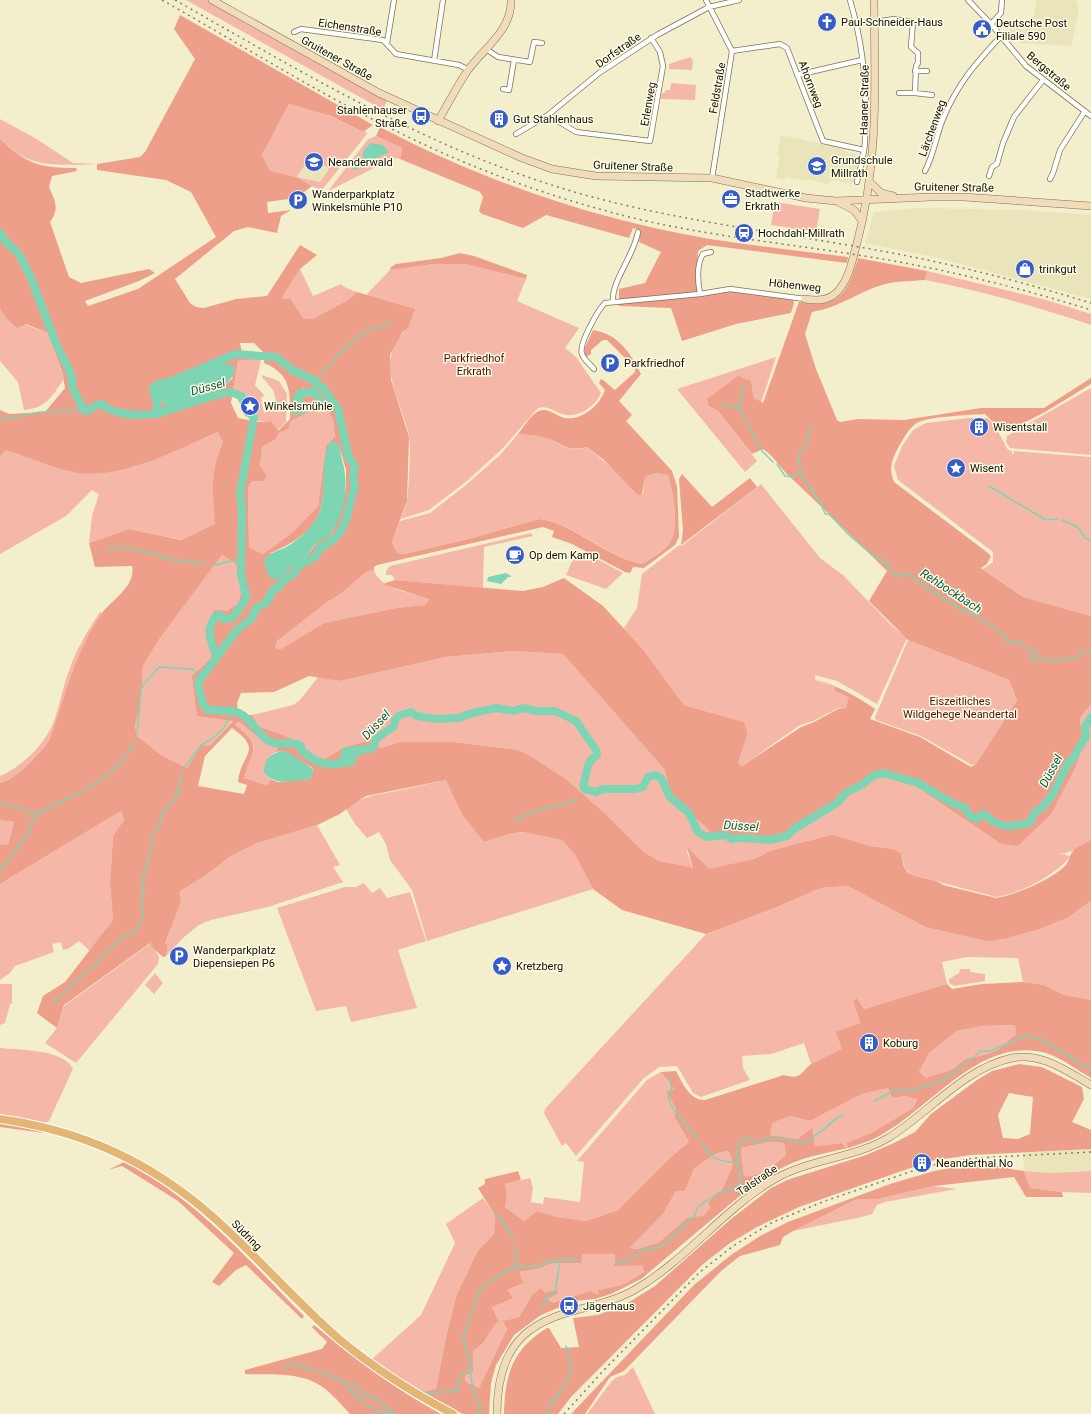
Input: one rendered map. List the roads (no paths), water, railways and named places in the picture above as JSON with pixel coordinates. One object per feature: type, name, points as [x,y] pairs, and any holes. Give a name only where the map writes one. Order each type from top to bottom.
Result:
[{"type":"main road","name":"Gruitener Straße","points":[[212,0],[360,84],[438,121],[522,158],[565,172],[630,177],[712,178],[806,198],[836,201],[964,197],[1091,206]]},
{"type":"main road","points":[[438,121],[469,70],[510,17],[512,0]]},
{"type":"main road","name":"Haaner Straße","points":[[866,200],[870,182],[876,107],[874,0]]},
{"type":"main road","points":[[870,182],[881,192],[897,198]]},
{"type":"main road","name":"Höhenweg","points":[[805,299],[823,300],[837,292],[843,286],[862,221],[866,200]]},
{"type":"main road","points":[[836,201],[854,210],[862,221]]},
{"type":"main road","name":"Talstraße","points":[[497,1414],[498,1393],[502,1371],[511,1352],[524,1336],[550,1318],[615,1300],[638,1288],[676,1260],[739,1205],[774,1180],[799,1168],[851,1153],[886,1138],[908,1124],[980,1070],[996,1062],[1014,1058],[1036,1058],[1051,1062],[1091,1085]]},
{"type":"main road","name":"Südring","points":[[0,1119],[47,1127],[92,1142],[130,1158],[175,1186],[214,1218],[302,1305],[339,1338],[378,1368],[432,1403],[453,1414]]},
{"type":"street","points":[[387,43],[394,0]]},
{"type":"street","points":[[434,60],[443,0]]},
{"type":"street","name":"Feldstraße","points":[[706,0],[732,51],[712,178]]},
{"type":"street","name":"Dorfstraße","points":[[516,134],[548,115],[604,70],[651,38],[709,7],[739,0]]},
{"type":"street","points":[[850,0],[862,60],[865,102],[864,150],[857,182]]},
{"type":"street","name":"Bergstraße","points":[[968,0],[991,24],[1026,66],[1091,116]]},
{"type":"street","points":[[991,24],[1001,13],[1002,0]]},
{"type":"street","points":[[875,22],[894,19],[913,22],[911,47],[918,53],[915,93]]},
{"type":"street","name":"Eichenstraße","points":[[294,32],[301,29],[383,40],[396,54],[459,65],[469,70]]},
{"type":"street","name":"Lärchenweg","points":[[925,171],[932,158],[942,121],[953,96],[975,63],[1001,36]]},
{"type":"street","name":"Erlenweg","points":[[548,115],[576,132],[650,141],[663,66],[660,52],[651,38]]},
{"type":"street","points":[[486,49],[498,57],[530,62],[534,42],[542,43]]},
{"type":"street","name":"Ahornweg","points":[[732,51],[780,44],[784,45],[787,48],[823,141],[864,150]]},
{"type":"street","points":[[503,89],[509,90],[514,60]]},
{"type":"street","points":[[797,75],[862,60]]},
{"type":"street","points":[[916,71],[927,71]]},
{"type":"street","points":[[989,176],[992,167],[997,164],[1003,143],[1014,117],[1043,80]]},
{"type":"street","points":[[899,92],[932,95]]},
{"type":"street","points":[[1050,179],[1060,150],[1085,111]]},
{"type":"street","points":[[594,369],[582,355],[582,345],[603,305],[613,302],[614,288],[636,245],[638,232]]},
{"type":"street","points":[[700,294],[698,284],[700,260],[703,254],[711,252]]},
{"type":"street","name":"Höhenweg","points":[[613,302],[700,294],[730,289],[805,299]]},
{"type":"water","points":[[371,143],[383,145],[389,153],[380,156],[356,170],[352,169],[363,156],[363,151]]},
{"type":"water","points":[[222,363],[234,366],[234,374],[229,381],[210,393],[168,407],[156,394],[157,390],[160,388]]},
{"type":"water","points":[[315,387],[327,402],[327,408],[294,415],[292,413],[294,393],[300,389]],"holes":[[[307,396],[316,398],[311,407],[301,399]]]},
{"type":"water","points":[[331,441],[335,441],[339,445],[344,469],[346,488],[340,517],[326,538],[316,544],[306,557],[275,581],[267,573],[264,560],[270,554],[287,546],[307,531],[318,516],[323,498],[325,456]]},
{"type":"water","points":[[506,573],[511,577],[508,577],[501,584],[487,581],[488,577]]},
{"type":"water","points":[[282,751],[288,752],[313,769],[311,779],[286,782],[274,780],[264,773],[265,764],[268,758]]},
{"type":"waterway","name":"Düssel","points":[[0,233],[6,242],[19,254],[31,278],[57,346],[71,374],[73,389],[84,410],[87,411],[97,405],[102,404],[109,409],[122,413],[136,415],[150,414],[164,412],[203,399],[231,392],[241,396],[248,413],[254,417],[240,493],[242,511],[241,575],[246,596],[244,602],[232,618],[223,619],[220,615],[217,615],[213,620],[210,636],[217,657]]},
{"type":"waterway","points":[[315,382],[332,364],[336,357],[358,337],[370,329],[384,326],[390,321]]},
{"type":"waterway","name":"Düssel","points":[[158,414],[158,407],[153,389],[156,385],[172,381],[235,354],[276,357],[294,371],[310,378],[324,389],[338,409],[349,458],[355,467],[353,476],[355,489],[352,494],[346,521],[338,535],[329,543],[320,548],[316,556],[300,565],[292,576],[285,578],[280,586],[273,590],[266,603],[256,608],[252,618],[237,630],[198,682],[202,702],[208,710],[239,713],[244,716],[269,741],[277,744],[298,744],[301,746],[301,750],[306,754],[325,764],[342,763],[346,751],[370,749],[374,746],[376,739],[394,726],[395,720],[400,715],[411,712],[417,716],[436,719],[459,718],[472,713],[496,708],[514,711],[523,708],[536,711],[555,711],[576,721],[596,750],[597,755],[588,765],[583,786],[585,789],[596,792],[603,789],[636,789],[643,787],[648,777],[655,775],[661,778],[670,797],[689,813],[698,832],[707,837],[724,835],[732,839],[742,838],[770,840],[787,836],[794,829],[837,803],[847,792],[862,785],[873,776],[883,773],[918,783],[954,804],[965,808],[970,816],[977,819],[982,814],[1001,825],[1011,826],[1029,823],[1036,811],[1042,808],[1053,794],[1068,763],[1072,760],[1086,736],[1085,727],[1091,717]]},
{"type":"waterway","points":[[739,408],[743,386]]},
{"type":"waterway","name":"Rehbockbach","points":[[722,404],[739,408],[762,451],[773,462]]},
{"type":"waterway","points":[[0,420],[40,412],[84,410]]},
{"type":"waterway","points":[[801,473],[799,460],[800,450],[808,443],[808,434],[812,427]]},
{"type":"waterway","name":"Rehbockbach","points":[[777,464],[785,476],[794,477],[798,473],[801,473],[821,504],[825,514],[829,514],[849,535],[871,554],[888,564],[892,573],[901,577],[904,573],[909,574],[922,585],[964,611],[978,617],[1002,633],[1009,643],[1014,643],[1017,640],[1030,651],[1034,650],[1037,653],[1035,657],[1032,656],[1031,659],[1036,661],[1048,658],[1054,662],[1062,659],[1075,659],[1082,651],[1091,652]]},
{"type":"waterway","points":[[989,486],[1046,520],[1058,519]]},
{"type":"waterway","points":[[1062,520],[1076,526],[1081,530],[1085,538],[1091,540]]},
{"type":"waterway","points":[[108,550],[119,547],[160,555],[169,560],[205,564]]},
{"type":"waterway","points":[[212,566],[234,560],[240,562]]},
{"type":"waterway","points":[[137,733],[141,690],[143,685],[159,667],[192,669],[201,676]]},
{"type":"waterway","points":[[185,767],[201,745],[213,738],[224,728],[232,713]]},
{"type":"waterway","points":[[0,871],[28,834],[32,822],[38,815],[37,812],[45,810],[80,793],[102,779],[120,762],[135,741]]},
{"type":"waterway","points":[[342,763],[351,762],[353,756],[359,751]]},
{"type":"waterway","points":[[54,1002],[84,973],[97,964],[101,957],[121,938],[134,932],[140,924],[143,915],[141,903],[144,888],[142,881],[153,843],[151,836],[161,823],[160,815],[177,796],[176,793],[179,792],[181,772]]},
{"type":"waterway","name":"Düssel","points":[[583,795],[588,790]]},
{"type":"waterway","points":[[514,820],[545,808],[567,804],[577,799]]},
{"type":"waterway","points":[[0,803],[27,810],[31,814],[37,812]]},
{"type":"waterway","points":[[874,1101],[896,1090],[909,1091],[938,1082],[952,1074],[981,1051],[991,1051],[1027,1035],[1044,1041],[1091,1069]]},
{"type":"waterway","points":[[669,1077],[672,1089],[668,1095],[669,1100],[680,1118],[698,1138]]},
{"type":"waterway","points":[[615,1263],[631,1260],[643,1250],[661,1247],[695,1215],[698,1207],[718,1193],[736,1188],[741,1181],[736,1149],[742,1140],[747,1139],[761,1143],[766,1138],[785,1139],[804,1143],[808,1142],[815,1135],[843,1115]]},
{"type":"waterway","points":[[702,1143],[709,1153],[717,1159],[738,1163]]},
{"type":"waterway","points":[[498,1215],[513,1238]]},
{"type":"waterway","points":[[514,1246],[518,1257],[515,1263],[516,1266]]},
{"type":"waterway","points":[[476,1414],[481,1408],[477,1403],[471,1379],[471,1364],[463,1338],[479,1292],[484,1286],[499,1275],[516,1267],[538,1266],[553,1260],[579,1260]]},
{"type":"waterway","points":[[543,1308],[546,1298],[555,1293],[560,1260]]},
{"type":"waterway","points":[[548,1414],[551,1401],[555,1400],[569,1378],[571,1363],[566,1346]]},
{"type":"waterway","points":[[284,1367],[294,1364],[317,1371]]},
{"type":"waterway","points":[[442,1392],[458,1391],[458,1382],[462,1374],[471,1369]]},
{"type":"waterway","points":[[321,1372],[348,1384],[356,1385],[361,1393],[378,1399],[394,1414]]},
{"type":"waterway","points":[[347,1387],[367,1405],[379,1411],[392,1413]]},
{"type":"waterway","points":[[418,1389],[425,1393],[440,1392]]},
{"type":"railway","points":[[162,0],[307,84],[366,116],[448,155],[528,187],[610,212],[673,227],[864,256],[950,272],[1007,286],[1091,310]]},
{"type":"railway","points":[[175,0],[324,84],[374,110],[477,158],[530,178],[585,195],[659,213],[882,251],[935,262],[1014,281],[1091,303]]},
{"type":"railway","points":[[564,1414],[603,1371],[700,1272],[733,1246],[773,1222],[825,1201],[927,1166],[976,1158],[1091,1152]]},
{"type":"place","name":"Paul-Schneider-Haus","points":[[827,22]]},
{"type":"place","name":"Deutsche Post Filiale 590","points":[[982,29]]},
{"type":"place","name":"Stahlenhauser Straße","points":[[421,116]]},
{"type":"place","name":"Gut Stahlenhaus","points":[[499,119]]},
{"type":"place","name":"Neanderwald","points":[[314,162]]},
{"type":"place","name":"Grundschule Millrath","points":[[817,166]]},
{"type":"place","name":"Stadtwerke Erkrath","points":[[731,199]]},
{"type":"place","name":"Wanderparkplatz Winkelsmühle P10","points":[[298,200]]},
{"type":"place","name":"Hochdahl-Millrath","points":[[744,233]]},
{"type":"place","name":"trinkgut","points":[[1025,269]]},
{"type":"place","name":"Parkfriedhof","points":[[610,363]]},
{"type":"place","name":"Winkelsmühle","points":[[250,406]]},
{"type":"place","name":"Wisentstall","points":[[979,427]]},
{"type":"place","name":"Wisent","points":[[956,468]]},
{"type":"place","name":"Op dem Kamp","points":[[515,555]]},
{"type":"place","name":"Wanderparkplatz Diepensiepen P6","points":[[179,956]]},
{"type":"place","name":"Kretzberg","points":[[502,966]]},
{"type":"place","name":"Koburg","points":[[869,1043]]},
{"type":"place","name":"Neanderthal No","points":[[922,1163]]},
{"type":"place","name":"Jägerhaus","points":[[569,1306]]},
{"type":"park label","name":"Parkfriedhof Erkrath","points":[[474,364]]},
{"type":"park label","name":"Eiszeitliches Wildgehege Neandertal","points":[[960,707]]}]
